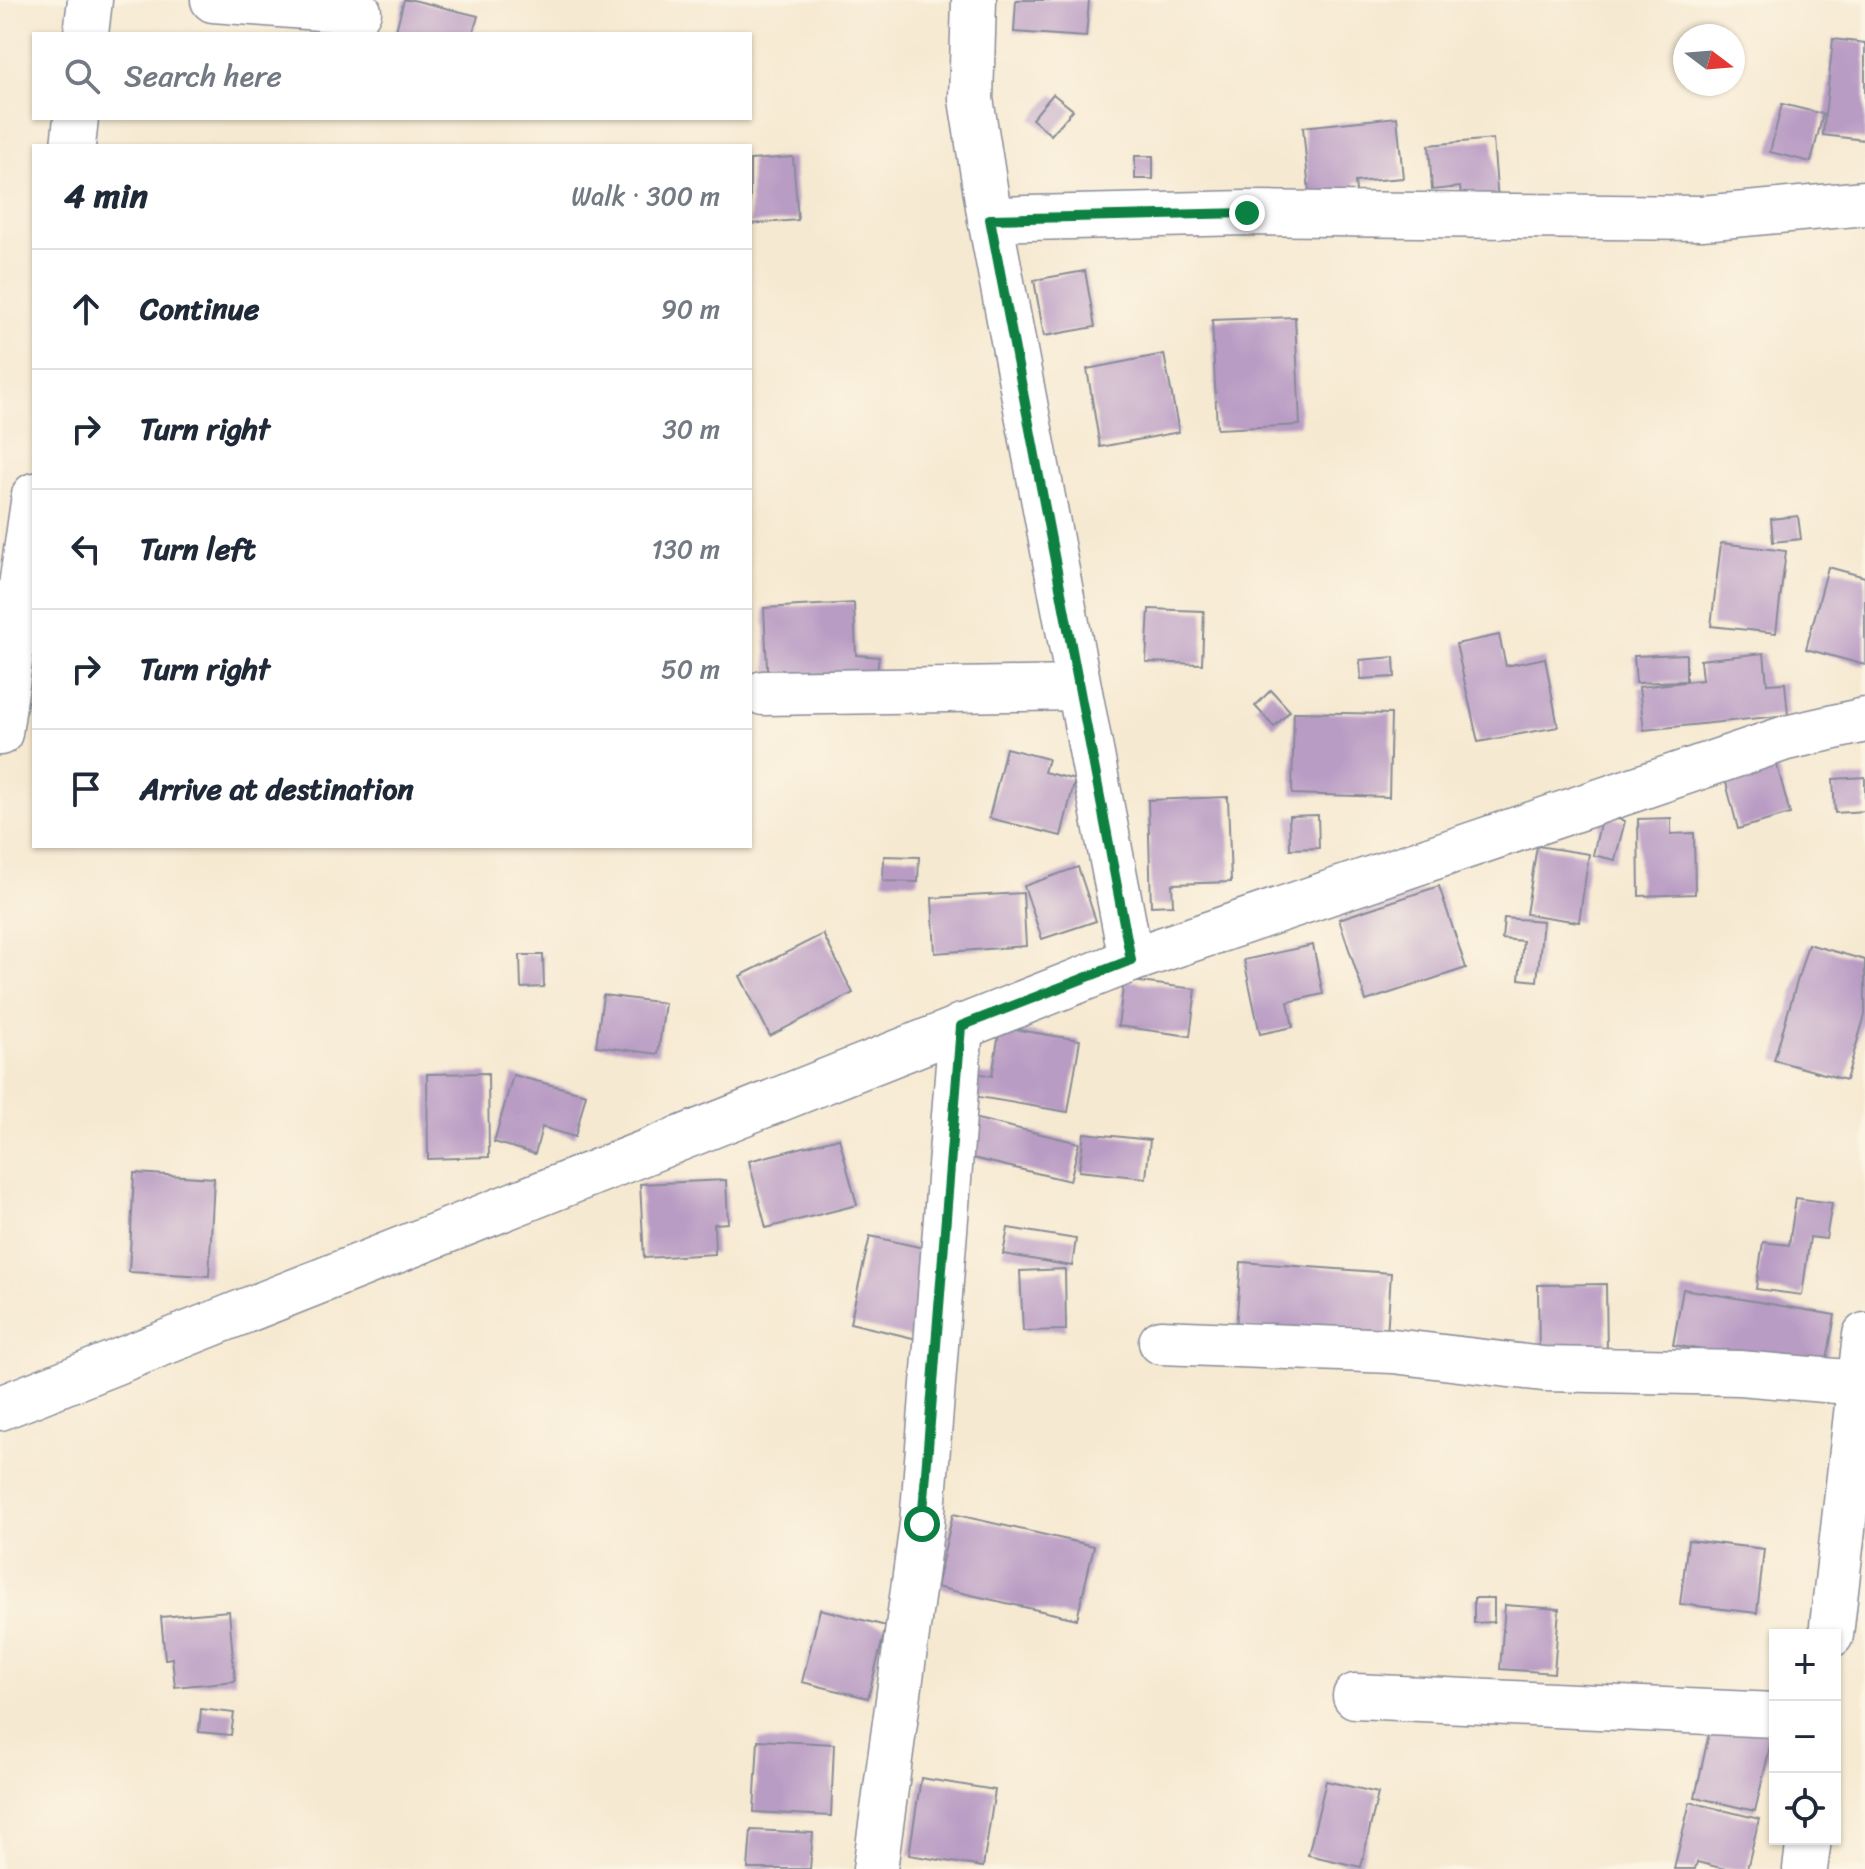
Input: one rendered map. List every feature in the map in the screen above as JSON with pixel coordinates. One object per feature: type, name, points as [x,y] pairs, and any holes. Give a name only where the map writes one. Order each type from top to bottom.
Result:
[{"type":"street","points":[[86,32],[90,0]]},
{"type":"street","points":[[213,0],[359,11]]},
{"type":"street","points":[[974,0],[971,99],[990,219],[1131,960]]},
{"type":"street","points":[[73,144],[76,120]]},
{"type":"street","points":[[990,219],[1247,213],[1702,218],[1865,203]]},
{"type":"street","points":[[0,733],[32,509]]},
{"type":"street","points":[[763,693],[1079,688]]},
{"type":"street","points":[[0,1408],[1131,960],[1786,738],[1865,720]]},
{"type":"street","points":[[875,1869],[922,1524],[961,1026]]},
{"type":"street","points":[[1832,1629],[1865,1335]]},
{"type":"street","points":[[1161,1342],[1393,1351],[1543,1369],[1739,1373],[1860,1383]]},
{"type":"street","points":[[1355,1696],[1769,1715]]},
{"type":"street","points":[[1805,1869],[1808,1845]]},
{"type":"building","points":[[404,0],[478,16],[474,32],[396,32]]},
{"type":"building","points":[[1016,0],[1089,0],[1086,37],[1014,32]]},
{"type":"building","points":[[1833,39],[1865,43],[1865,140],[1823,135]]},
{"type":"building","points":[[1053,94],[1073,110],[1051,135],[1032,119]]},
{"type":"building","points":[[1782,104],[1823,114],[1811,162],[1770,152]]},
{"type":"building","points":[[1397,117],[1403,178],[1355,182],[1357,199],[1310,203],[1303,127]]},
{"type":"building","points":[[1493,139],[1498,201],[1462,204],[1460,187],[1432,190],[1429,145]]},
{"type":"building","points":[[1135,156],[1153,156],[1153,179],[1135,179]]},
{"type":"building","points":[[793,157],[798,220],[752,224],[752,160]]},
{"type":"building","points":[[1085,271],[1095,327],[1044,336],[1034,280]]},
{"type":"building","points":[[1295,317],[1300,425],[1217,429],[1212,320]]},
{"type":"building","points":[[1164,354],[1179,432],[1100,447],[1087,369]]},
{"type":"building","points":[[1798,516],[1801,539],[1773,542],[1771,519]]},
{"type":"building","points":[[1721,543],[1786,551],[1776,633],[1711,626]]},
{"type":"building","points":[[1828,567],[1865,577],[1865,665],[1806,649]]},
{"type":"building","points":[[854,603],[856,655],[879,657],[876,679],[768,686],[764,608]]},
{"type":"building","points":[[1149,609],[1204,611],[1202,664],[1146,662]]},
{"type":"building","points":[[1499,635],[1506,666],[1545,658],[1558,727],[1478,742],[1456,644]]},
{"type":"building","points":[[1764,653],[1767,684],[1785,683],[1788,715],[1644,730],[1639,687],[1702,680],[1700,660]]},
{"type":"building","points":[[1686,654],[1686,681],[1636,683],[1634,656]]},
{"type":"building","points":[[1394,657],[1395,677],[1361,679],[1360,660]]},
{"type":"building","points":[[1271,690],[1290,711],[1274,727],[1255,706]]},
{"type":"building","points":[[1294,712],[1391,714],[1389,797],[1292,794]]},
{"type":"building","points":[[1006,748],[1048,759],[1044,772],[1075,780],[1061,836],[989,818]]},
{"type":"building","points":[[1777,765],[1790,814],[1738,829],[1725,779]]},
{"type":"building","points":[[1865,777],[1865,811],[1835,813],[1833,779]]},
{"type":"building","points":[[1228,797],[1231,882],[1172,884],[1173,905],[1151,906],[1148,800]]},
{"type":"building","points":[[1318,815],[1319,848],[1290,849],[1289,816]]},
{"type":"building","points":[[1602,815],[1625,821],[1615,860],[1593,855]]},
{"type":"building","points":[[1671,818],[1671,834],[1694,833],[1695,894],[1639,896],[1638,819]]},
{"type":"building","points":[[1537,846],[1589,854],[1579,922],[1526,914]]},
{"type":"building","points":[[884,856],[919,857],[918,882],[883,881]]},
{"type":"building","points":[[1078,867],[1096,921],[1042,939],[1024,886]]},
{"type":"building","points":[[1439,886],[1466,968],[1366,1001],[1339,919]]},
{"type":"building","points":[[1023,893],[1026,946],[935,953],[932,898]]},
{"type":"building","points":[[1504,918],[1543,921],[1537,981],[1519,979],[1523,941],[1502,939]]},
{"type":"building","points":[[823,934],[853,993],[770,1036],[740,976]]},
{"type":"building","points":[[1808,944],[1865,960],[1865,1015],[1846,1080],[1774,1060]]},
{"type":"building","points":[[1313,945],[1323,994],[1288,1002],[1293,1027],[1260,1034],[1244,960]]},
{"type":"building","points":[[520,955],[543,955],[544,987],[521,988]]},
{"type":"building","points":[[1124,980],[1196,989],[1190,1036],[1118,1026]]},
{"type":"building","points":[[603,995],[665,1003],[658,1054],[596,1046]]},
{"type":"building","points":[[1000,1027],[1080,1040],[1068,1112],[973,1096],[977,1073],[992,1076]]},
{"type":"building","points":[[488,1073],[489,1157],[428,1159],[427,1074]]},
{"type":"building","points":[[513,1075],[586,1094],[575,1137],[542,1127],[535,1154],[494,1142]]},
{"type":"building","points":[[973,1118],[1079,1143],[1070,1181],[964,1156]]},
{"type":"building","points":[[1084,1133],[1150,1140],[1146,1178],[1079,1171]]},
{"type":"building","points":[[839,1138],[857,1205],[766,1228],[749,1161]]},
{"type":"building","points":[[134,1173],[214,1178],[209,1276],[129,1272]]},
{"type":"building","points":[[726,1180],[728,1223],[714,1224],[715,1254],[644,1258],[640,1184]]},
{"type":"building","points":[[1796,1198],[1832,1203],[1826,1239],[1810,1237],[1802,1295],[1756,1289],[1763,1242],[1789,1245]]},
{"type":"building","points":[[1008,1228],[1076,1239],[1072,1266],[1003,1254]]},
{"type":"building","points":[[870,1236],[937,1251],[917,1339],[850,1323]]},
{"type":"building","points":[[1241,1262],[1391,1273],[1387,1336],[1236,1328]]},
{"type":"building","points":[[1065,1269],[1066,1330],[1023,1331],[1020,1271]]},
{"type":"building","points":[[1606,1284],[1607,1355],[1539,1356],[1538,1285]]},
{"type":"building","points":[[1683,1289],[1835,1315],[1825,1371],[1673,1345]]},
{"type":"building","points":[[953,1514],[1094,1546],[1077,1619],[936,1587]]},
{"type":"building","points":[[1688,1540],[1764,1549],[1757,1613],[1680,1604]]},
{"type":"building","points":[[1474,1598],[1494,1598],[1494,1622],[1474,1623]]},
{"type":"building","points":[[1505,1605],[1559,1609],[1554,1673],[1500,1669]]},
{"type":"building","points":[[820,1609],[886,1626],[868,1698],[802,1682]]},
{"type":"building","points":[[229,1611],[235,1681],[175,1687],[172,1658],[165,1659],[161,1617]]},
{"type":"building","points":[[201,1709],[234,1713],[231,1735],[199,1732]]},
{"type":"building","points":[[1712,1720],[1769,1733],[1769,1751],[1755,1811],[1695,1797]]},
{"type":"building","points":[[758,1740],[834,1744],[831,1816],[754,1812]]},
{"type":"building","points":[[921,1778],[995,1790],[983,1867],[909,1855]]},
{"type":"building","points":[[1326,1781],[1378,1793],[1361,1867],[1308,1855]]},
{"type":"building","points":[[1690,1802],[1759,1819],[1747,1869],[1725,1869],[1697,1862],[1695,1869],[1674,1869]]},
{"type":"building","points":[[751,1830],[813,1833],[810,1869],[748,1869]]},
{"type":"route","points":[[922,1524],[961,1026],[1131,960],[990,219],[1247,213]]}]
